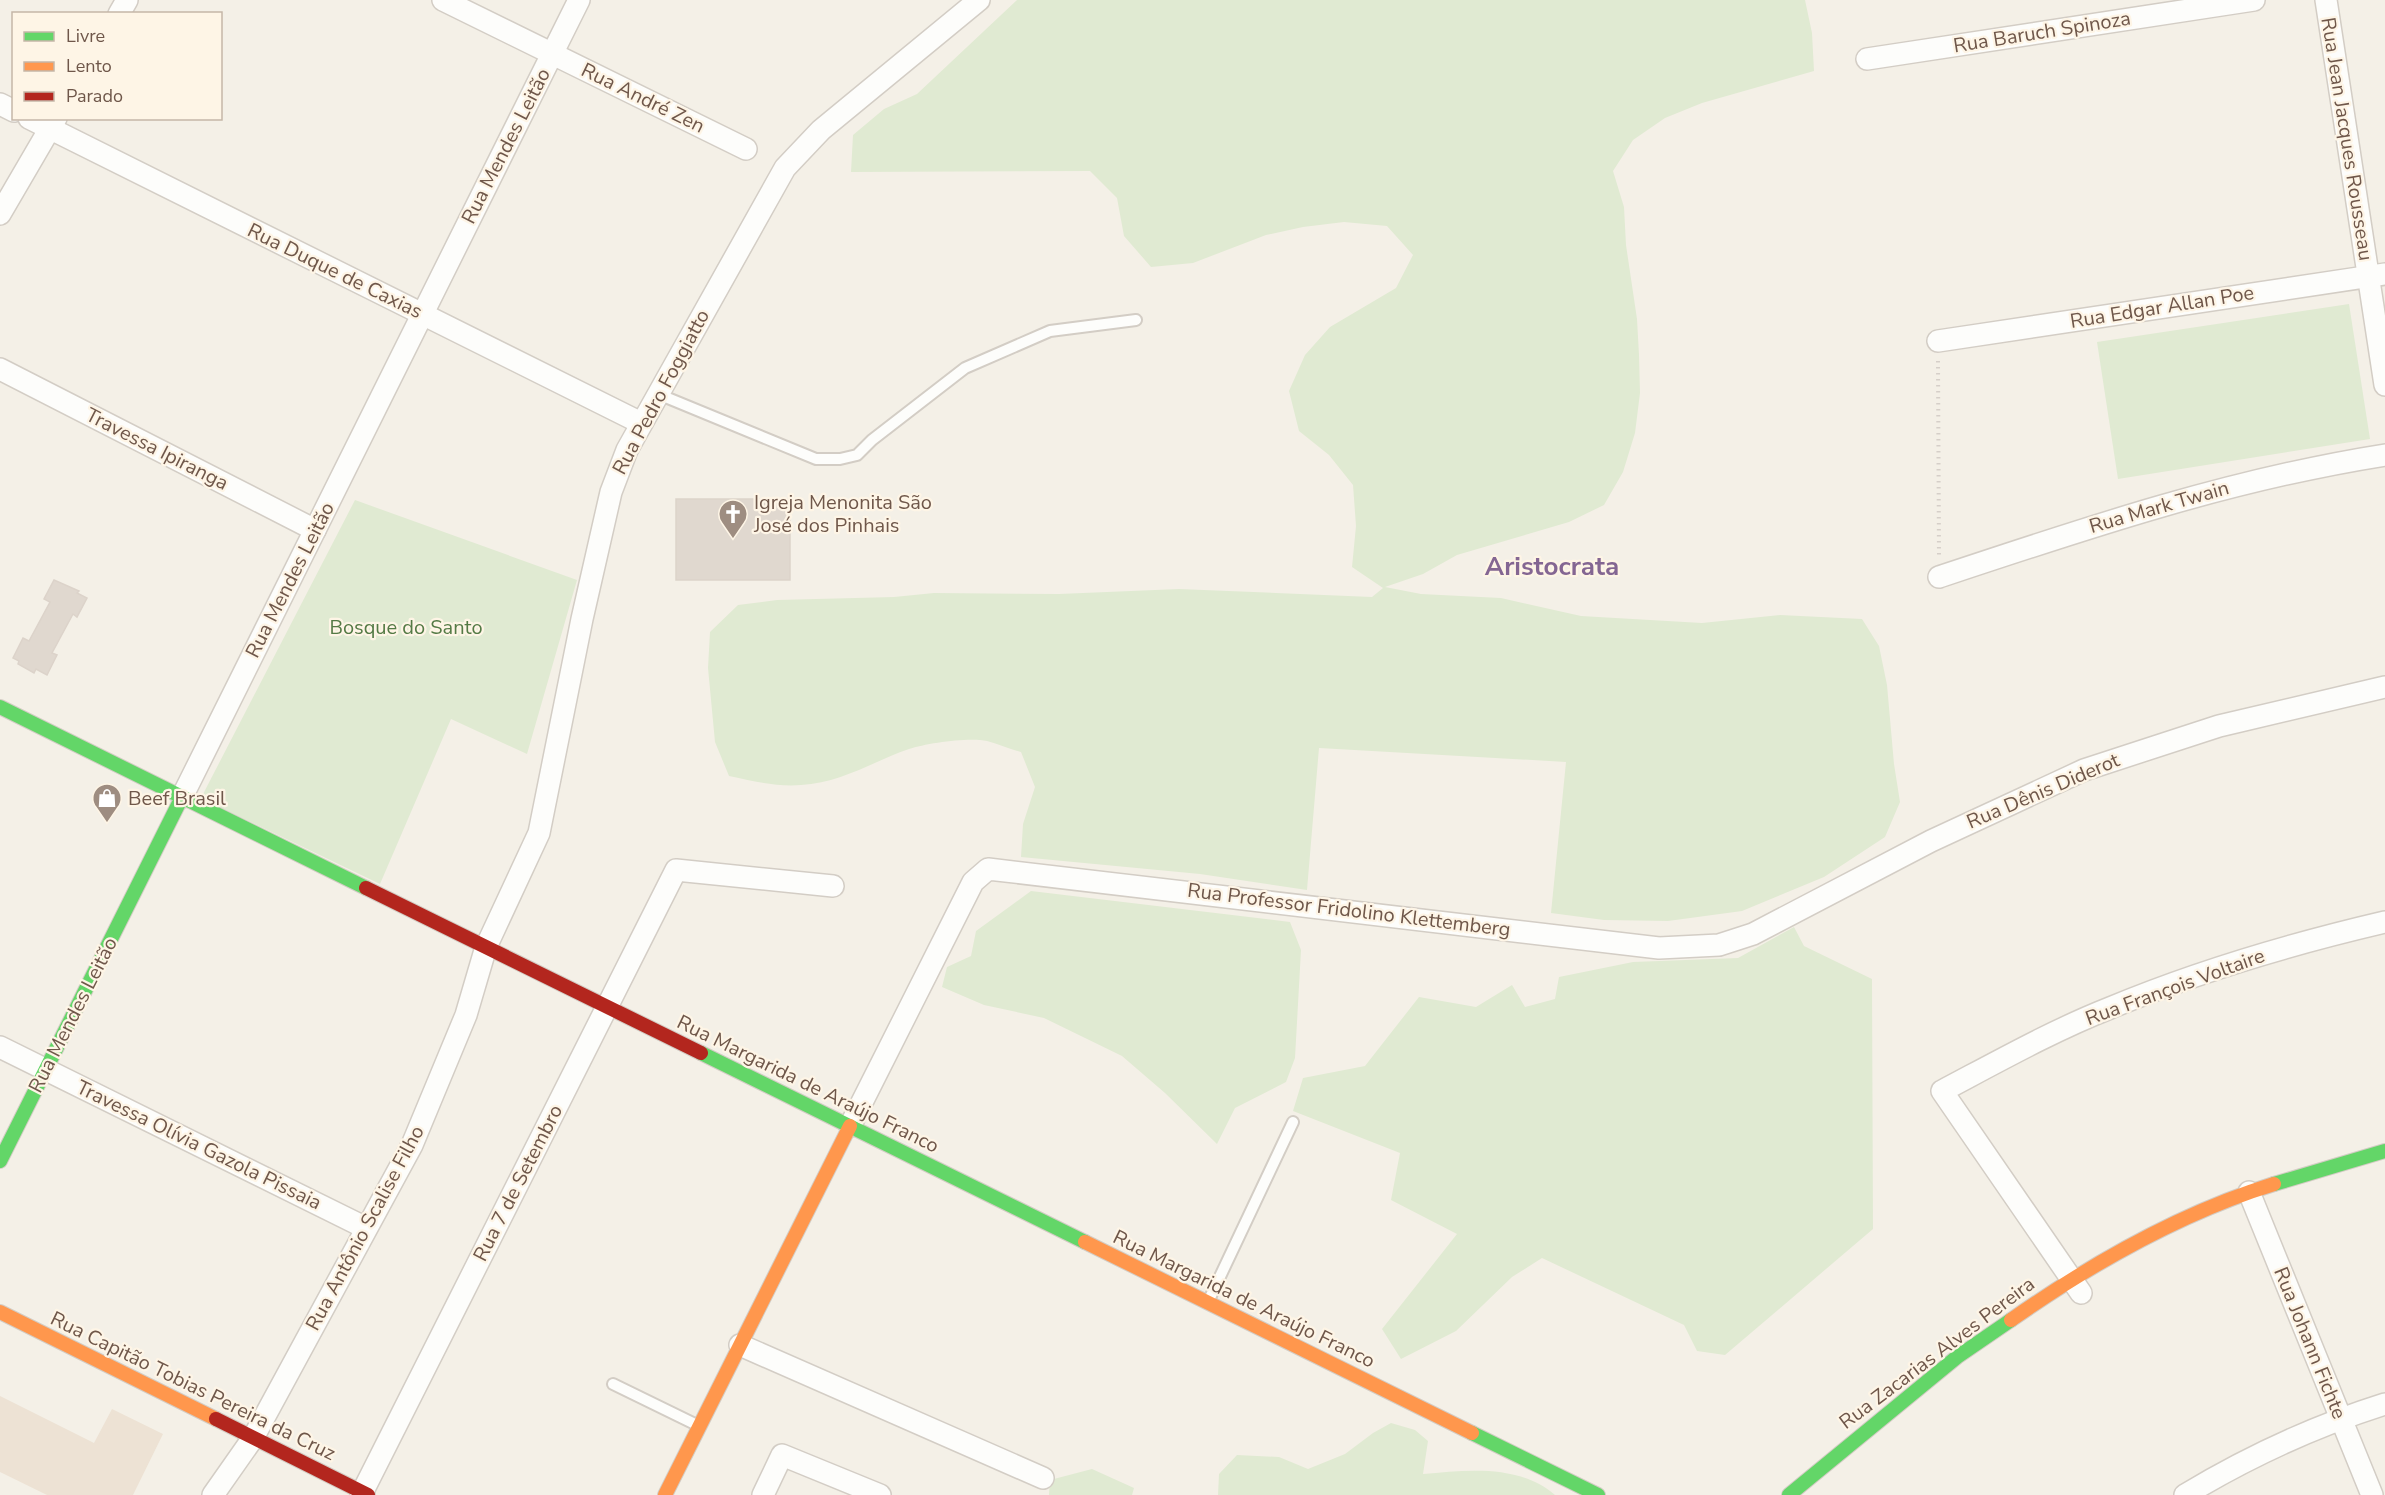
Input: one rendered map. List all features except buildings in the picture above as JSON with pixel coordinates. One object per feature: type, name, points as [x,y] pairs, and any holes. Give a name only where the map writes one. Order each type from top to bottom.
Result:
[{"type":"street","name":"Rua André Zen","points":[[443,0],[746,149]]},
{"type":"street","name":"Rua Mendes Leitão","points":[[0,1161],[579,0]]},
{"type":"street","name":"Rua Pedro Foggiatto","points":[[486,947],[539,834],[571,670],[611,492],[627,450],[641,423],[785,168],[821,130],[980,0]]},
{"type":"street","name":"Rua Baruch Spinoza","points":[[1867,59],[2198,4],[2254,0]]},
{"type":"street","name":"Rua Jean Jacques Rousseau","points":[[2326,0],[2377,275],[2385,385]]},
{"type":"street","name":"Rua Duque de Caxias","points":[[37,120],[53,124],[422,314],[641,423]]},
{"type":"street","points":[[0,214],[53,124]]},
{"type":"street","name":"Rua Edgar Allan Poe","points":[[1938,341],[2377,275]]},
{"type":"street","name":"Travessa Ipiranga","points":[[0,369],[315,530]]},
{"type":"street","name":"Rua Mark Twain","points":[[1939,577],[2175,501],[2288,473],[2385,455]]},
{"type":"street","name":"Rua Dênis Diderot","points":[[1719,945],[1753,934],[1931,841],[2084,770],[2219,726],[2385,687]]},
{"type":"street","name":"Rua Margarida de Araújo Franco","points":[[0,707],[1598,1495]]},
{"type":"street","name":"Rua Professor Fridolino Klettemberg","points":[[850,1126],[973,882],[980,872],[998,868],[1659,948],[1719,945]]},
{"type":"street","name":"Rua 7 de Setembro","points":[[364,1494],[676,870],[833,886]]},
{"type":"street","name":"Rua François Voltaire","points":[[2077,1290],[1942,1091],[2079,1022],[2173,983],[2293,945],[2385,922]]},
{"type":"street","name":"Rua Antônio Scalise Filho","points":[[213,1495],[253,1438],[412,1145],[466,1015],[486,947]]},
{"type":"street","name":"Travessa Olívia Gazola Pissaia","points":[[0,1047],[366,1228]]},
{"type":"street","points":[[665,1495],[850,1126]]},
{"type":"street","name":"Rua Zacarias Alves Pereira","points":[[1789,1495],[1957,1357],[2077,1290],[2162,1230],[2254,1205],[2385,1151]]},
{"type":"street","name":"Rua Johann Fichte","points":[[2254,1205],[2372,1495]]},
{"type":"street","name":"Rua Capitão Tobias Pereira da Cruz","points":[[0,1312],[364,1494]]},
{"type":"street","points":[[740,1345],[1043,1478]]},
{"type":"street","points":[[2185,1495],[2255,1457],[2341,1419],[2385,1404]]},
{"type":"street","points":[[763,1495],[782,1455],[880,1495]]},
{"type":"lane","points":[[658,394],[816,459],[840,459],[857,455],[872,440],[965,368],[1050,331],[1136,320]]},
{"type":"lane","points":[[1208,1302],[1293,1122]]},
{"type":"lane","points":[[613,1383],[699,1426]]},
{"type":"path","points":[[1938,341],[1939,577]]},
{"type":"shaded area","points":[[0,1396],[94,1443],[112,1409],[163,1434],[133,1495],[47,1495],[0,1472]]},
{"type":"green space","points":[[1017,0],[1805,0],[1812,33],[1814,71],[1702,103],[1665,118],[1633,140],[1613,171],[1624,207],[1626,245],[1637,319],[1640,393],[1635,433],[1623,472],[1604,505],[1569,522],[1457,555],[1423,574],[1385,587],[1421,594],[1501,598],[1581,616],[1702,623],[1780,615],[1862,619],[1879,646],[1887,685],[1900,802],[1885,837],[1824,877],[1742,911],[1668,921],[1604,920],[1551,913],[1566,762],[1319,748],[1307,890],[1200,874],[1021,857],[1023,824],[1035,787],[1021,752],[987,741],[959,740],[917,747],[844,776],[816,783],[783,785],[729,776],[715,742],[708,668],[710,632],[738,605],[777,600],[894,597],[934,593],[1059,594],[1179,589],[1372,597],[1383,588],[1352,567],[1356,526],[1353,485],[1329,455],[1299,431],[1289,391],[1305,355],[1330,327],[1396,288],[1413,255],[1387,226],[1344,222],[1303,227],[1266,235],[1193,263],[1151,267],[1124,236],[1117,198],[1090,171],[851,172],[853,135],[884,109],[917,94]]},
{"type":"green space","points":[[2349,304],[2370,439],[2118,479],[2097,342]]},
{"type":"green space","name":"Bosque do Santo","points":[[355,500],[577,580],[527,754],[451,719],[380,884],[201,798]]},
{"type":"green space","points":[[1031,891],[1290,922],[1301,950],[1295,1058],[1286,1082],[1235,1108],[1217,1144],[1165,1093],[1122,1056],[1044,1018],[984,1005],[942,987],[947,967],[971,956],[976,931]]},
{"type":"green space","points":[[1794,927],[1804,946],[1872,979],[1873,1229],[1725,1355],[1697,1351],[1684,1325],[1542,1258],[1512,1277],[1456,1331],[1401,1359],[1382,1329],[1457,1234],[1391,1200],[1400,1153],[1293,1111],[1303,1078],[1365,1066],[1419,997],[1476,1007],[1512,985],[1525,1007],[1555,999],[1559,977],[1633,962],[1738,958]]},
{"type":"green space","points":[[1391,1423],[1415,1430],[1428,1441],[1423,1474],[1492,1471],[1526,1478],[1555,1495],[1218,1495],[1219,1474],[1237,1455],[1279,1457],[1308,1469],[1345,1454]]},
{"type":"green space","points":[[1092,1469],[1134,1488],[1132,1495],[1049,1495],[1050,1480]]},
{"type":"traffic: fast","points":[[0,707],[366,888]]},
{"type":"traffic: fast","points":[[0,1161],[182,797]]},
{"type":"traffic: fast","points":[[701,1053],[1085,1242]]},
{"type":"traffic: fast","points":[[2274,1184],[2385,1151]]},
{"type":"traffic: fast","points":[[1789,1495],[1957,1357],[2011,1320]]},
{"type":"traffic: fast","points":[[1472,1433],[1598,1495]]},
{"type":"traffic: slow","points":[[665,1495],[850,1126]]},
{"type":"traffic: slow","points":[[2011,1320],[2073,1279],[2137,1242],[2204,1210],[2274,1184]]},
{"type":"traffic: slow","points":[[1085,1242],[1472,1433]]},
{"type":"traffic: slow","points":[[0,1312],[216,1419]]},
{"type":"traffic: jam","points":[[366,888],[701,1053]]},
{"type":"traffic: jam","points":[[216,1419],[368,1495]]},
{"type":"place","name":"Igreja Menonita São José dos Pinhais","points":[[733,540]]},
{"type":"place","name":"Beef Brasil","points":[[107,824]]},
{"type":"district","name":"Aristocrata","points":[[1552,566]]}]
